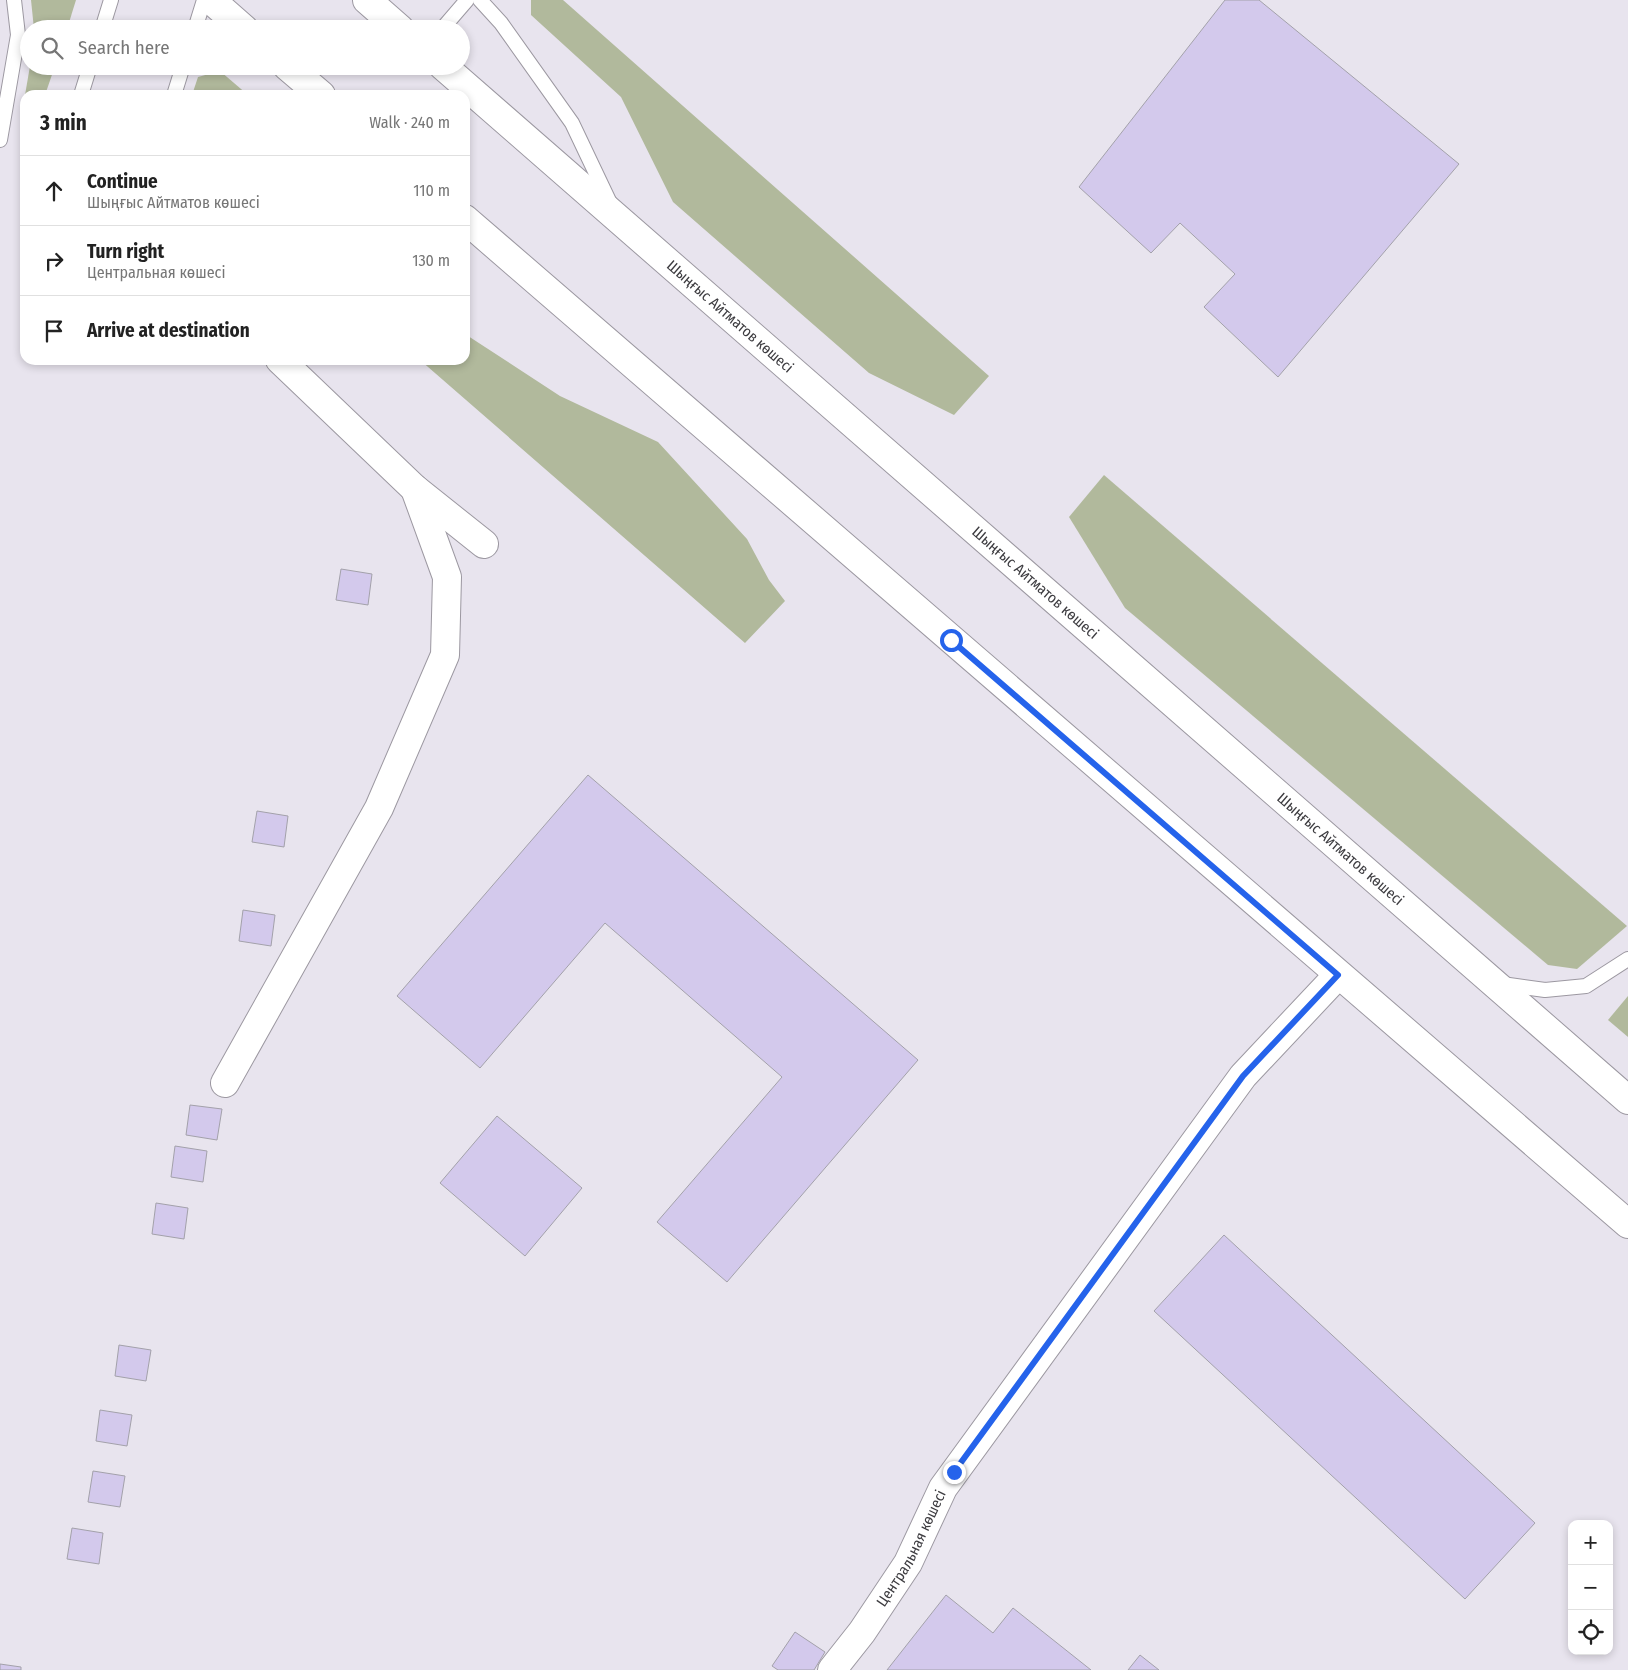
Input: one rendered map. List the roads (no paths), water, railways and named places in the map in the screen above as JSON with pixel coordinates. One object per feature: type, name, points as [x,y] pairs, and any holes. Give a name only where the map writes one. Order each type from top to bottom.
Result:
[{"type":"main road","points":[[210,0],[233,20]]},
{"type":"main road","points":[[367,0],[390,20]]},
{"type":"main road","points":[[298,75],[315,90]]},
{"type":"main road","name":"Шыңғыс Айтматов көшесі","points":[[452,75],[470,90]]},
{"type":"main road","name":"Шыңғыс Айтматов көшесі","points":[[470,90],[1628,1100]]},
{"type":"main road","points":[[470,223],[1628,1224]]},
{"type":"main road","points":[[285,365],[415,489],[484,544]]},
{"type":"main road","points":[[225,1083],[379,808],[445,655],[446,578],[415,489]]},
{"type":"main road","name":"Центральная көшесі","points":[[832,1670],[862,1632],[908,1563],[943,1488],[1243,1076],[1338,975]]},
{"type":"lane","points":[[0,140],[18,34],[14,0]]},
{"type":"lane","points":[[105,20],[111,0]]},
{"type":"lane","points":[[198,20],[204,0]]},
{"type":"lane","points":[[450,20],[467,0]]},
{"type":"lane","points":[[480,0],[502,23],[572,123],[618,219]]},
{"type":"lane","points":[[83,90],[87,75]]},
{"type":"lane","points":[[176,90],[180,75]]},
{"type":"lane","points":[[1495,984],[1545,990],[1586,986],[1628,959]]}]
